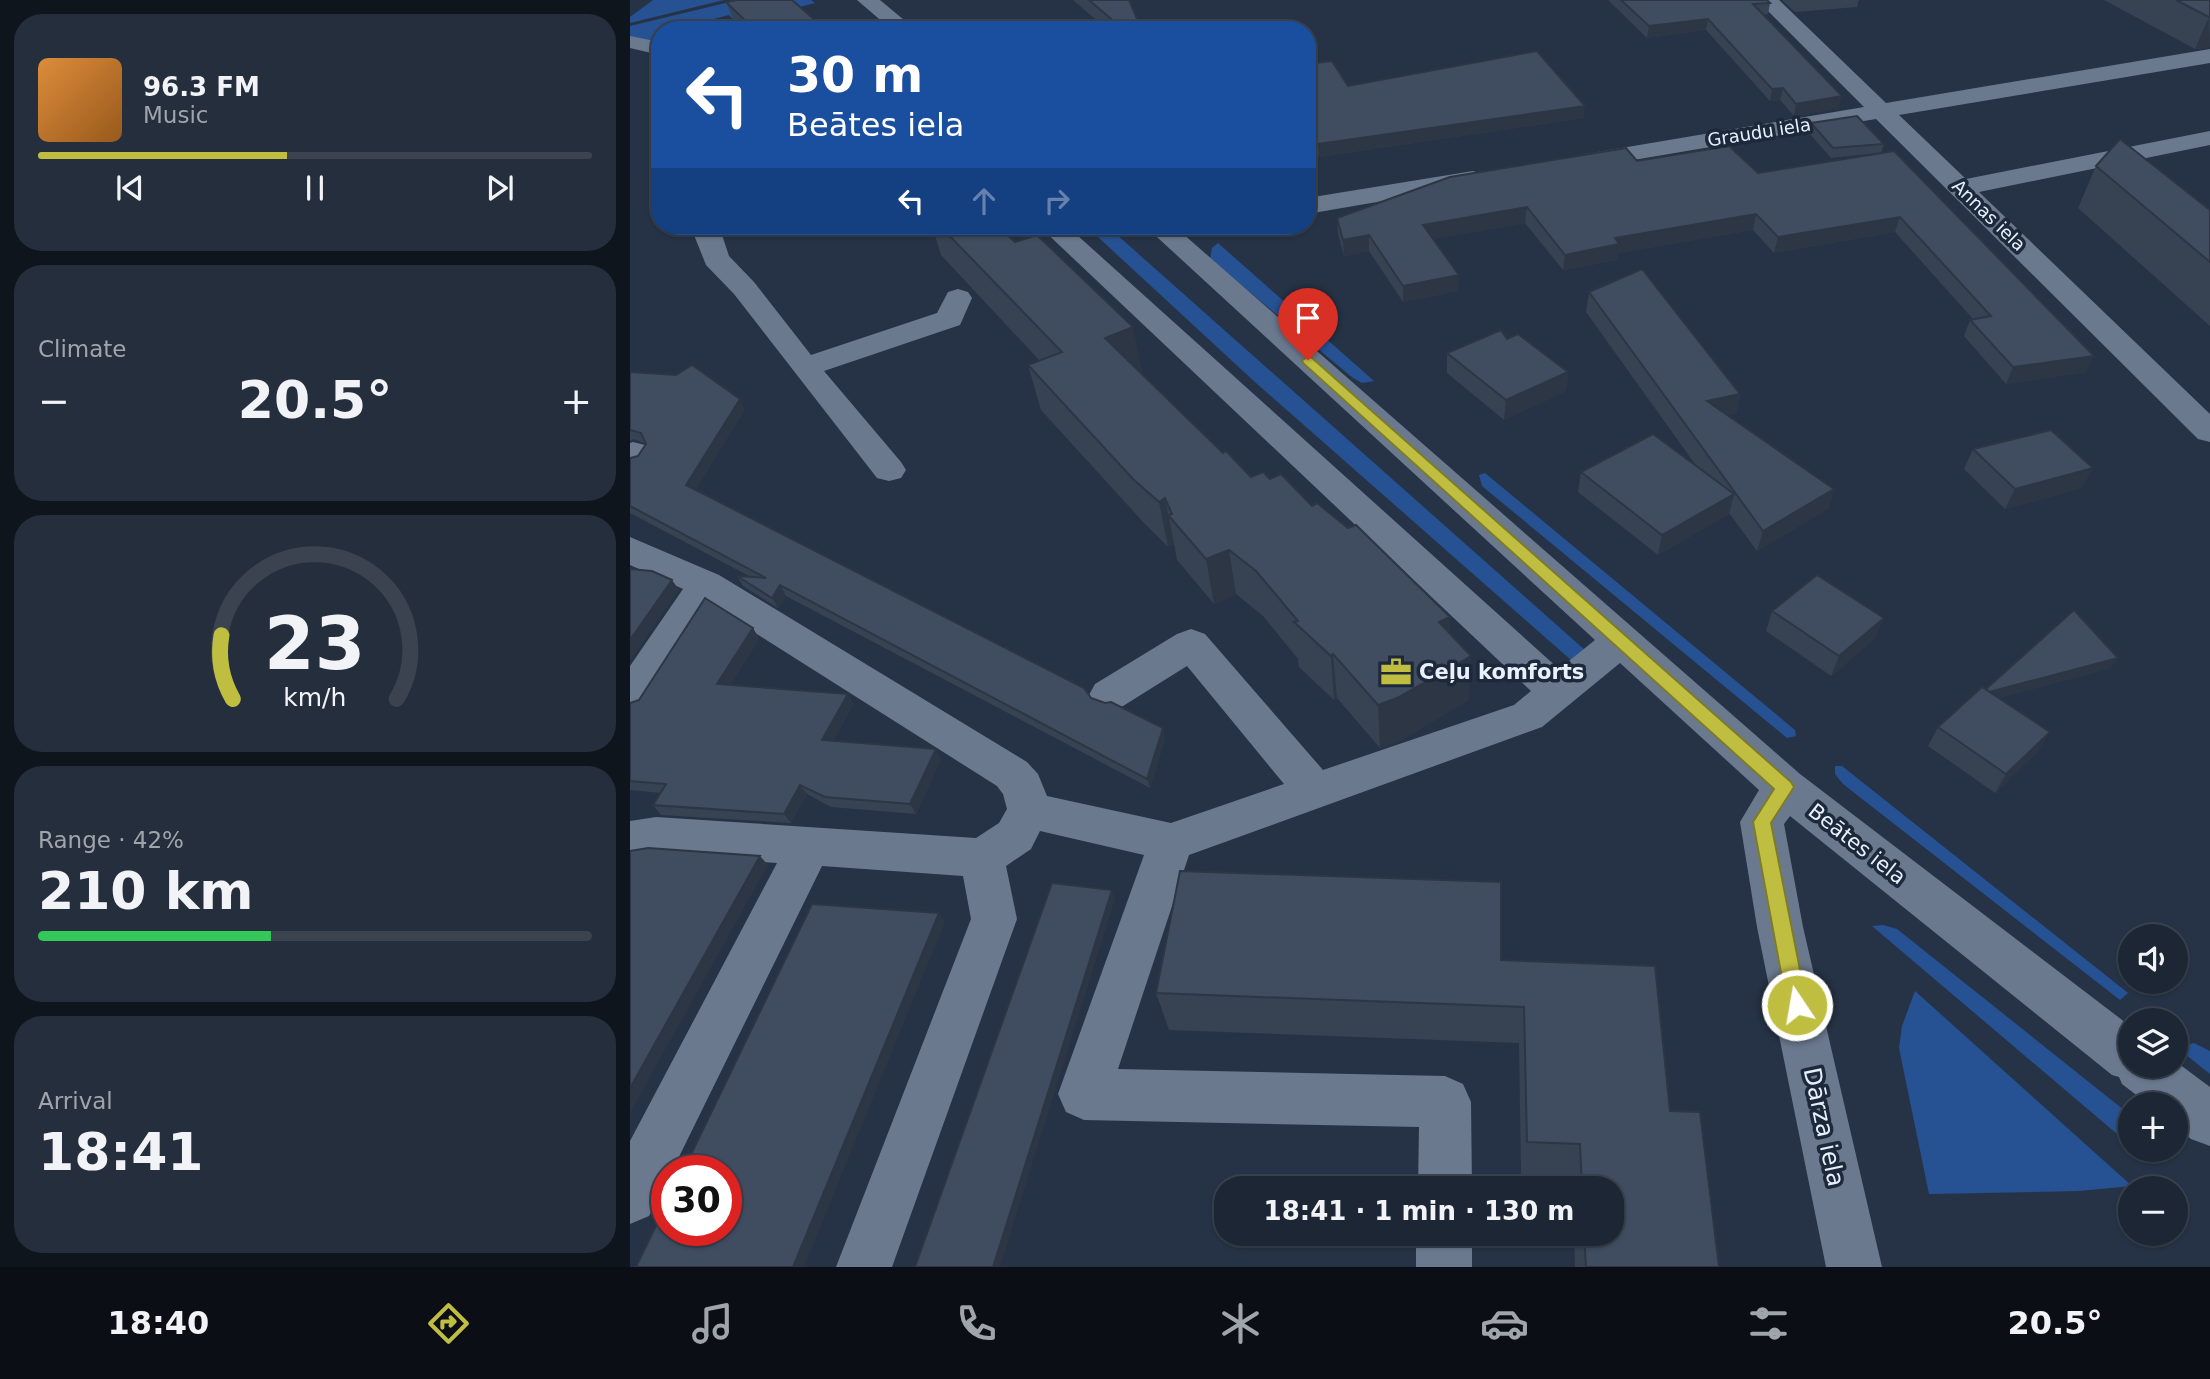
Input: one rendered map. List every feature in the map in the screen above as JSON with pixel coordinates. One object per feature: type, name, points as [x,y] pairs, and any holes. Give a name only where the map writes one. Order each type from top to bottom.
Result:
[{"type":"street","points":[[867,0],[894,21]]},
{"type":"street","name":"Annas iela","points":[[1767,0],[2210,432]]},
{"type":"street","points":[[630,41],[651,47]]},
{"type":"street","name":"Graudu iela","points":[[1551,166],[2210,56]]},
{"type":"street","points":[[1961,188],[2210,138]]},
{"type":"street","points":[[2118,158],[2138,174]]},
{"type":"street","points":[[1316,205],[1497,175]]},
{"type":"street","points":[[708,235],[716,259],[744,288],[888,470]]},
{"type":"street","points":[[1062,235],[1558,692]]},
{"type":"street","name":"Beātes iela","points":[[1178,235],[1620,641],[1785,787],[2118,1048]]},
{"type":"street","points":[[805,367],[950,319],[958,298]]},
{"type":"street","points":[[630,550],[706,584],[1012,774],[1023,788],[1030,810],[1015,836],[982,858],[656,836],[630,840]]},
{"type":"street","points":[[630,698],[706,584]]},
{"type":"street","points":[[1030,810],[1171,842],[1528,716],[1620,641]]},
{"type":"street","points":[[1109,695],[1191,644],[1315,791]]},
{"type":"street","name":"Dārza iela","points":[[1785,787],[1762,822],[1780,927],[1854,1267]]},
{"type":"street","points":[[1171,842],[1084,1094],[1445,1102],[1445,1176]]},
{"type":"street","points":[[630,1197],[809,846]]},
{"type":"street","points":[[864,1267],[994,919],[982,858]]},
{"type":"street","points":[[2156,1078],[2210,1120]]},
{"type":"street","points":[[1444,1246],[1444,1267]]},
{"type":"shaded area","points":[[653,0],[724,0],[630,23],[630,17]]},
{"type":"shaded area","points":[[738,0],[811,0],[815,3],[745,21],[735,21],[729,15],[706,21],[651,21],[651,42],[630,38],[630,26]]},
{"type":"shaded area","points":[[1096,235],[1117,235],[1586,651],[1579,667],[1256,383]]},
{"type":"shaded area","points":[[1218,243],[1374,381],[1362,383],[1353,378],[1210,259],[1212,248]]},
{"type":"shaded area","points":[[1485,473],[1795,730],[1796,736],[1787,738],[1482,486],[1479,475]]},
{"type":"shaded area","points":[[1835,766],[1842,766],[2118,985],[2118,994],[2127,994],[2120,1000],[1843,784],[1835,774]]},
{"type":"shaded area","points":[[1883,925],[1897,929],[2118,1105],[2118,1135],[1872,926]]},
{"type":"shaded area","points":[[1915,991],[2121,1176],[2118,1176],[2118,1187],[2078,1191],[1929,1194],[1899,1048],[1902,1026]]},
{"type":"shaded area","points":[[2194,1043],[2210,1051],[2210,1074],[2188,1056],[2188,1045]]},
{"type":"building","points":[[792,0],[816,21],[746,21],[726,2]]},
{"type":"building","points":[[1089,0],[1129,0],[1138,21],[1114,21]]},
{"type":"building","points":[[1621,0],[1767,0],[1770,3],[1753,4],[1842,96],[1796,104],[1783,88],[1772,89],[1708,19],[1649,26]]},
{"type":"building","points":[[2176,0],[2210,0],[2210,17],[2209,17]]},
{"type":"building","points":[[1537,51],[1585,106],[1318,144],[1316,63],[1332,61],[1348,86]]},
{"type":"building","points":[[1857,116],[1884,144],[1833,148],[1811,123]]},
{"type":"building","points":[[2120,139],[2210,210],[2210,262],[2096,166]]},
{"type":"building","points":[[1729,146],[1758,173],[1894,151],[2094,356],[2013,367],[1970,320],[1991,316],[1900,217],[1778,237],[1756,214],[1615,238],[1619,244],[1565,255],[1527,207],[1423,225],[1459,275],[1403,286],[1369,235],[1343,240],[1337,218],[1450,177],[1626,148],[1637,161]]},
{"type":"building","points":[[949,235],[1008,235],[1015,242],[1037,235],[1133,327],[1105,338],[1223,453],[1226,451],[1251,477],[1263,472],[1270,479],[1281,474],[1312,506],[1317,503],[1348,528],[1356,525],[1450,617],[1439,622],[1471,656],[1397,698],[1378,705],[1333,654],[1331,656],[1294,622],[1298,621],[1256,571],[1229,550],[1206,559],[1168,515],[1172,514],[1165,498],[1159,502],[1133,479],[1028,365],[1062,352]]},
{"type":"building","points":[[1642,269],[1740,394],[1707,401],[1834,489],[1763,531],[1589,292]]},
{"type":"building","points":[[1501,330],[1507,339],[1518,334],[1568,372],[1506,400],[1447,353]]},
{"type":"building","points":[[692,365],[740,399],[686,485],[1084,688],[1091,698],[1105,703],[1111,702],[1163,728],[1147,779],[780,585],[772,598],[737,576],[766,578],[630,506],[630,458],[638,456],[646,444],[641,433],[630,430],[630,372],[676,375]]},
{"type":"building","points":[[2051,430],[2093,468],[2015,489],[1973,449]]},
{"type":"building","points":[[1653,434],[1734,494],[1662,535],[1581,472]]},
{"type":"building","points":[[630,569],[652,571],[672,580],[630,640]]},
{"type":"building","points":[[1817,575],[1884,618],[1839,656],[1772,611]]},
{"type":"building","points":[[705,598],[753,628],[717,684],[848,694],[822,740],[936,749],[910,804],[825,797],[800,785],[784,814],[653,805],[666,784],[630,781],[630,703],[639,700]]},
{"type":"building","points":[[2074,610],[2118,658],[1989,692],[1986,689]]},
{"type":"building","points":[[1982,687],[2050,732],[2006,774],[1938,727]]},
{"type":"building","points":[[648,848],[760,856],[630,1088],[630,851]]},
{"type":"building","points":[[1180,871],[1501,882],[1501,960],[1655,966],[1670,1111],[1700,1112],[1719,1267],[1586,1267],[1585,1246],[1624,1246],[1624,1176],[1581,1176],[1580,1144],[1527,1142],[1524,1007],[1156,993]]},
{"type":"building","points":[[1052,883],[1112,890],[993,1267],[915,1267]]},
{"type":"building","points":[[812,904],[939,913],[793,1267],[636,1267],[651,1236],[651,1246],[742,1246],[742,1155],[691,1155]]},
{"type":"place","name":"Ceļu komforts","points":[[1396,672]]},
{"type":"route","points":[[1308,360],[1661,679],[1785,787],[1762,822],[1797,1005]]}]
